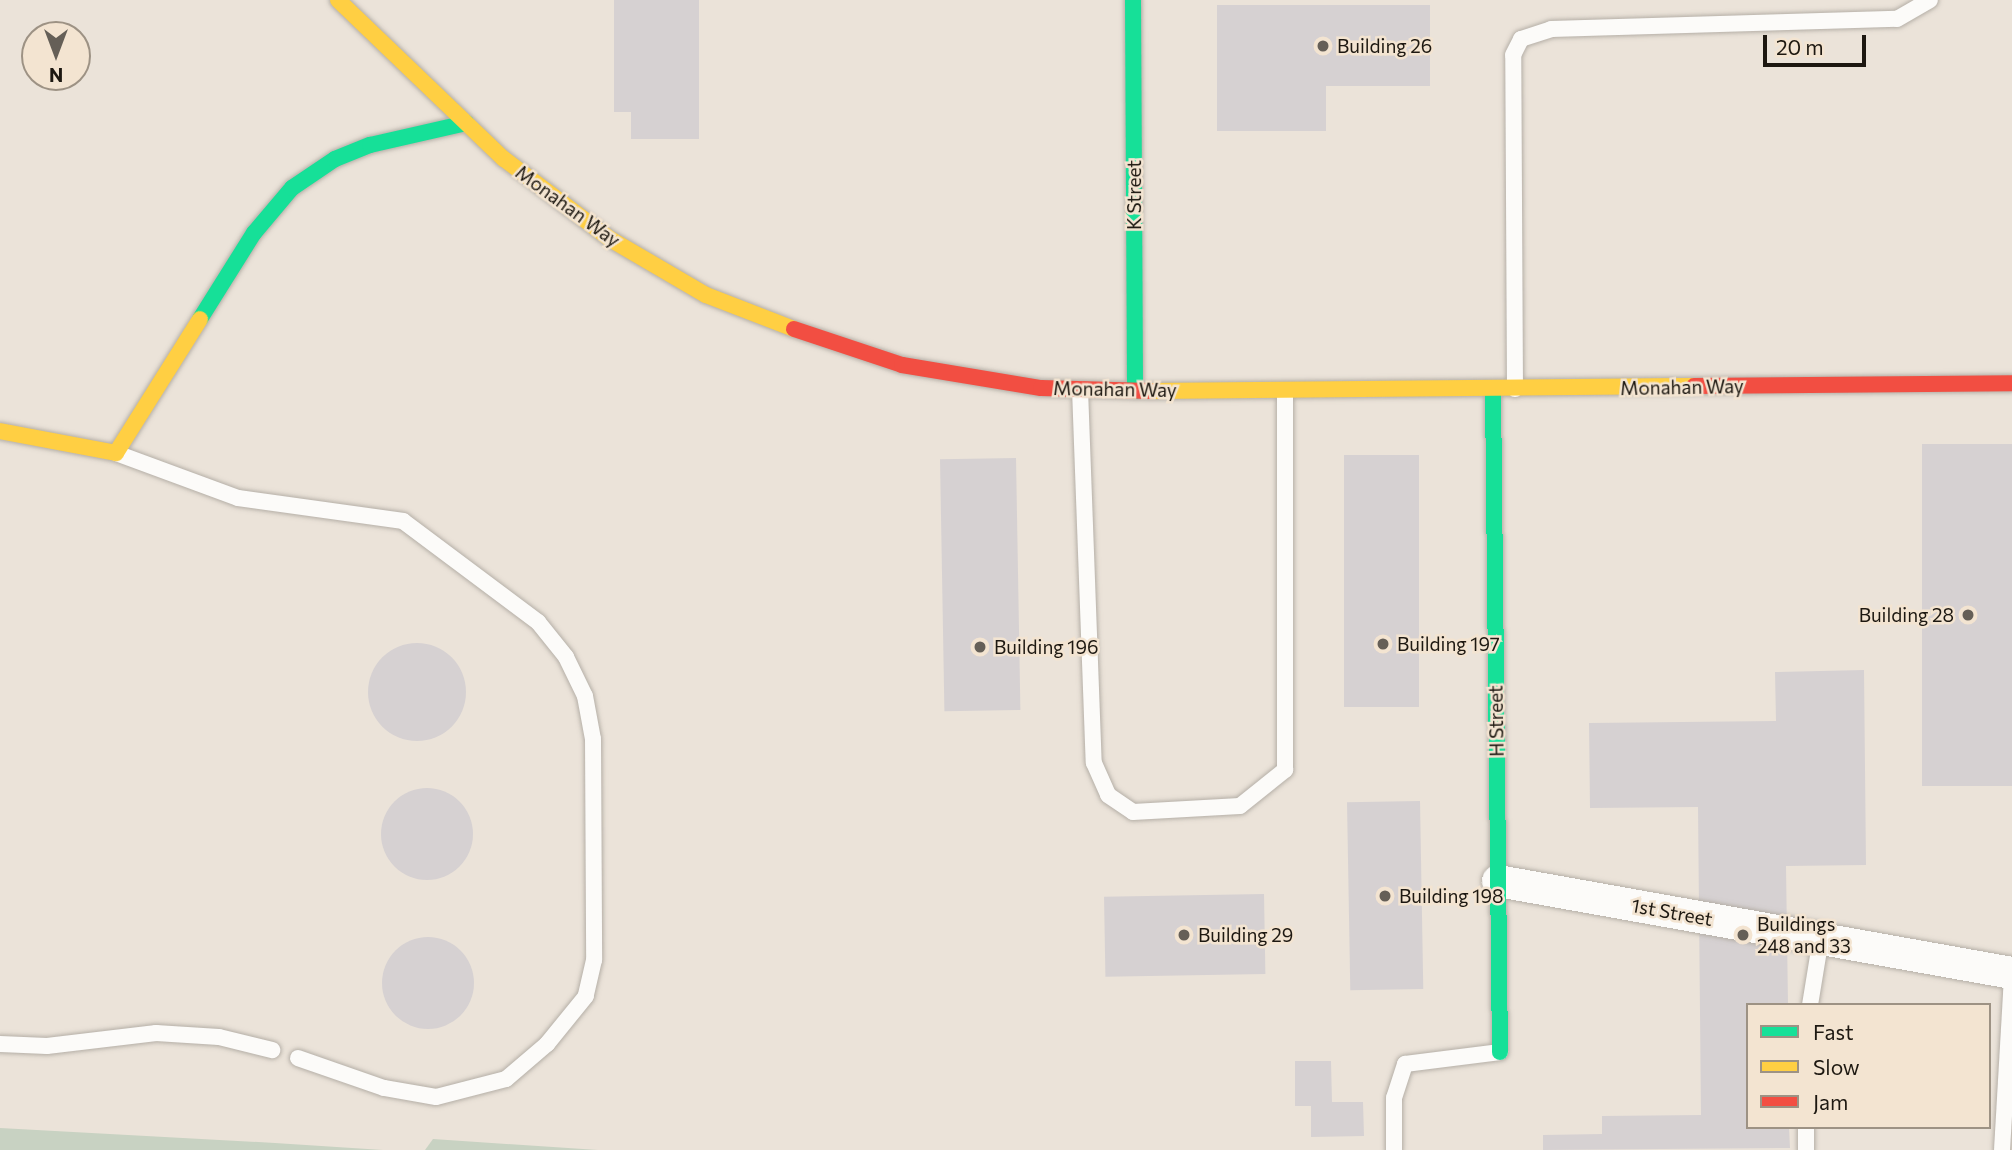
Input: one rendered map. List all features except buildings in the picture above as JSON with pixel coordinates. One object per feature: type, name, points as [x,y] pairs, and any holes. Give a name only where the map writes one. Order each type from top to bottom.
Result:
[{"type":"street","name":"Monahan Way","points":[[338,0],[504,159],[610,239],[706,295],[757,317],[902,365],[975,379],[1080,389],[1135,391],[2012,383]]},
{"type":"street","name":"K Street","points":[[1133,0],[1135,391]]},
{"type":"street","points":[[0,431],[116,453],[254,233],[292,188],[335,159],[370,145],[467,123]]},
{"type":"street","name":"H Street","points":[[1493,389],[1500,1052]]},
{"type":"street","name":"1st Street","points":[[1498,881],[2012,973]]},
{"type":"lane","points":[[1515,389],[1513,55],[1521,39],[1551,29],[1896,19],[1930,0]]},
{"type":"lane","points":[[1080,389],[1094,763],[1108,795],[1133,813],[1240,806],[1285,770],[1285,390]]},
{"type":"lane","points":[[116,453],[239,498],[403,521],[538,622],[566,657],[585,696],[593,739],[594,960],[586,996],[547,1044],[506,1079],[436,1097],[384,1088],[298,1058]]},
{"type":"lane","points":[[1810,1003],[1821,938]]},
{"type":"lane","points":[[2002,1150],[2012,979]]},
{"type":"lane","points":[[0,1044],[47,1046],[156,1033],[219,1037],[272,1050]]},
{"type":"lane","points":[[1394,1150],[1394,1098],[1405,1064],[1500,1052]]},
{"type":"lane","points":[[1806,1129],[1806,1150]]},
{"type":"green space","points":[[0,1128],[275,1143],[383,1150],[0,1150]]},
{"type":"green space","points":[[433,1139],[598,1150],[425,1150]]},
{"type":"traffic: fast","points":[[1133,0],[1135,391]]},
{"type":"traffic: fast","points":[[200,319],[254,233],[292,188],[335,159],[370,145],[467,123]]},
{"type":"traffic: fast","points":[[1493,389],[1500,1052]]},
{"type":"traffic: slow","points":[[338,0],[504,159],[610,239],[706,295],[794,329]]},
{"type":"traffic: slow","points":[[0,431],[116,453],[200,319]]},
{"type":"traffic: slow","points":[[1150,391],[1694,386]]},
{"type":"traffic: jam","points":[[794,329],[902,365],[1041,388],[1150,391]]},
{"type":"traffic: jam","points":[[1694,386],[2012,383]]},
{"type":"place","name":"Building 26","points":[[1323,46]]},
{"type":"place","name":"Building 28","points":[[1968,615]]},
{"type":"place","name":"Building 197","points":[[1383,644]]},
{"type":"place","name":"Building 196","points":[[980,647]]},
{"type":"place","name":"Building 198","points":[[1385,896]]},
{"type":"place","name":"Building 29","points":[[1184,935]]},
{"type":"place","name":"Buildings 248 and 33","points":[[1743,935]]}]
